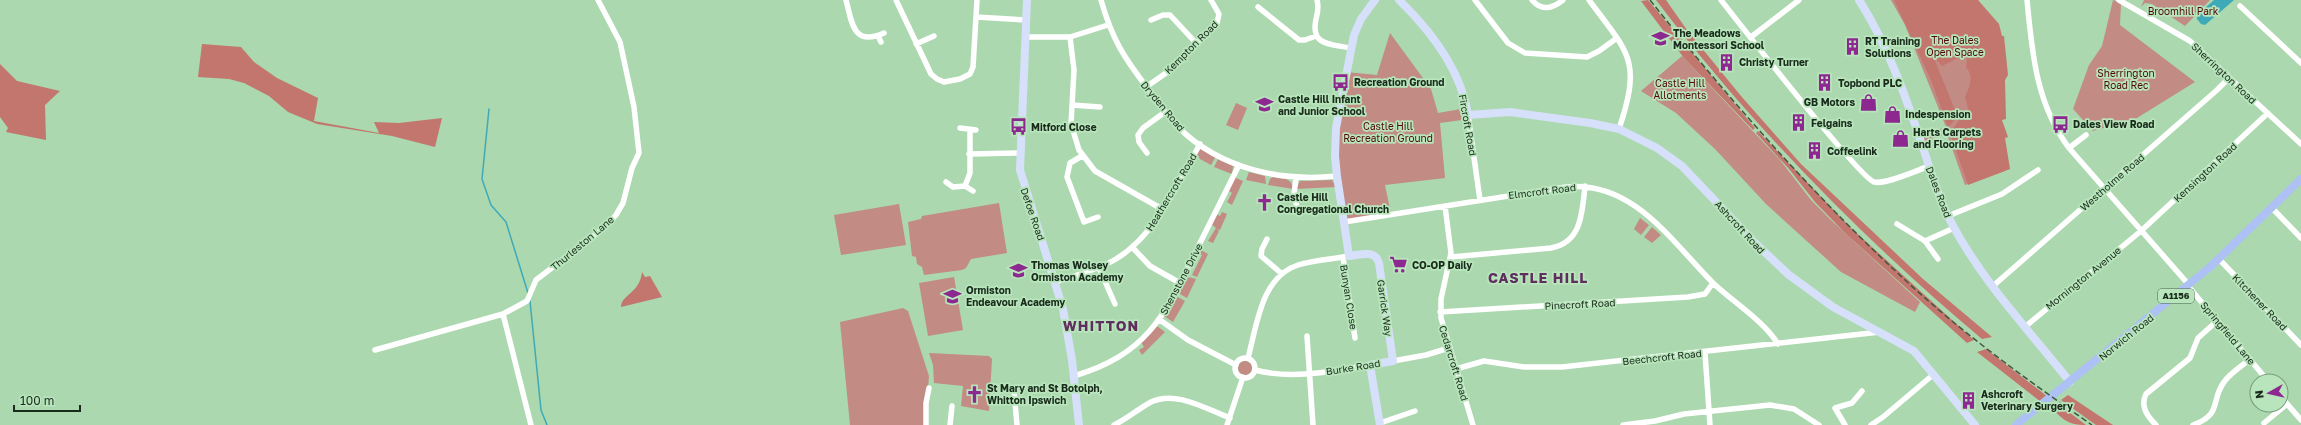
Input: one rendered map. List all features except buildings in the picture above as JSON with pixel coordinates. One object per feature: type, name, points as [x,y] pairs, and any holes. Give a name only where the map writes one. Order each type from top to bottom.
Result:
[{"type":"main road","name":"Norwich Road","points":[[2018,424],[2219,259],[2301,179]]},
{"type":"street","name":"Thurleston Lane","points":[[375,350],[503,314],[527,301],[536,280],[616,215],[623,203],[632,168],[639,153],[634,107],[620,42],[598,0]]},
{"type":"street","points":[[846,0],[853,27],[857,33],[867,38],[884,33]]},
{"type":"street","points":[[896,0],[931,74],[944,82],[964,78],[973,67],[977,0]]},
{"type":"street","name":"Defoe Road","points":[[1027,0],[1020,153],[1023,184],[1056,282],[1066,324],[1074,376],[1079,425]]},
{"type":"street","name":"Dryden Road","points":[[1101,0],[1108,25],[1119,49],[1165,112],[1180,129],[1200,144],[1239,165],[1260,172],[1296,178],[1337,176]]},
{"type":"street","name":"Kempton Road","points":[[1146,88],[1166,73],[1219,20],[1219,13],[1211,0]]},
{"type":"street","points":[[1317,0],[1318,10],[1314,27],[1316,36],[1325,43],[1350,48]]},
{"type":"street","points":[[1248,358],[1266,294],[1282,274],[1301,264],[1346,257],[1344,222],[1334,156],[1337,121],[1350,48],[1358,25],[1375,0]]},
{"type":"street","name":"Fircroft Road","points":[[1399,0],[1424,26],[1452,69],[1462,89],[1468,115],[1480,200]]},
{"type":"street","points":[[1475,0],[1506,41],[1516,49],[1525,52],[1587,57],[1599,51],[1617,38]]},
{"type":"street","points":[[1532,0],[1539,6],[1546,8],[1553,7],[1563,0]]},
{"type":"street","points":[[1589,0],[1617,38],[1628,56],[1631,74],[1628,99],[1619,129]]},
{"type":"street","points":[[1721,0],[1869,180],[1882,182],[1930,166]]},
{"type":"street","points":[[1751,37],[1799,0]]},
{"type":"street","name":"Dales Road","points":[[1859,0],[1868,15],[1906,100],[1948,216],[1954,228],[1993,286],[2070,382]]},
{"type":"street","points":[[2027,0],[2032,58],[2039,87],[2053,122],[2069,148],[2104,188]]},
{"type":"street","name":"Sherrington Road","points":[[2119,0],[2190,41],[2301,144]]},
{"type":"street","points":[[2240,6],[2301,63]]},
{"type":"street","points":[[1258,7],[1299,40],[1305,40],[1316,36]]},
{"type":"street","points":[[1151,20],[1163,15],[1170,15],[1196,43]]},
{"type":"street","points":[[976,17],[1026,20]]},
{"type":"street","points":[[1026,37],[1070,37],[1108,25]]},
{"type":"street","points":[[878,36],[881,42]]},
{"type":"street","points":[[916,44],[934,36]]},
{"type":"street","points":[[1070,37],[1074,63],[1072,129],[1082,156],[1100,174],[1162,209]]},
{"type":"street","name":"Westholme Road","points":[[1993,286],[2217,90],[2226,81],[2227,75]]},
{"type":"street","points":[[1072,105],[1100,108]]},
{"type":"street","points":[[1147,153],[1139,142],[1138,135],[1143,128],[1165,112]]},
{"type":"street","name":"Ashcroft Road","points":[[1468,115],[1510,112],[1619,129],[1674,158],[1778,266],[1819,298],[1914,351],[1975,425]]},
{"type":"street","name":"Kensington Road","points":[[2141,230],[2268,113]]},
{"type":"street","points":[[960,128],[973,130],[969,154],[970,173],[965,186]]},
{"type":"street","points":[[2069,148],[2086,135]]},
{"type":"street","name":"Heathercroft Road","points":[[1056,282],[1099,268],[1132,247],[1150,229],[1200,144]]},
{"type":"street","points":[[969,154],[1020,153]]},
{"type":"street","points":[[1082,156],[1070,163],[1067,177],[1084,222],[1098,217]]},
{"type":"street","name":"Shenstone Drive","points":[[1074,376],[1102,368],[1132,348],[1160,320],[1239,165]]},
{"type":"street","points":[[1948,216],[2002,194],[2038,170]]},
{"type":"street","points":[[2030,175],[2033,181]]},
{"type":"street","points":[[1296,178],[1294,194],[1298,212]]},
{"type":"street","points":[[946,182],[952,189],[965,186],[973,191]]},
{"type":"street","points":[[1451,257],[1546,249],[1562,245],[1573,236],[1580,225],[1585,186]]},
{"type":"street","name":"Elmcroft Road","points":[[1344,222],[1566,187],[1585,186],[1612,193],[1644,212],[1673,238],[1713,283],[1770,334],[1778,344]]},
{"type":"street","name":"Springfield Lane","points":[[2104,188],[2261,373]]},
{"type":"street","name":"Cedarcroft Road","points":[[1445,206],[1451,257],[1443,288],[1440,312],[1449,348],[1474,425]]},
{"type":"street","points":[[2272,208],[2301,238]]},
{"type":"street","points":[[1896,224],[1925,241],[1938,260]]},
{"type":"street","points":[[1925,241],[1954,228]]},
{"type":"street","name":"Mornington Avenue","points":[[2026,326],[2141,230]]},
{"type":"street","points":[[1267,239],[1262,249],[1261,256],[1282,274]]},
{"type":"street","points":[[1132,247],[1150,266],[1180,283]]},
{"type":"street","name":"Garrick Way","points":[[1346,257],[1367,254],[1375,256],[1379,264],[1393,360]]},
{"type":"street","name":"Bunyan Close","points":[[1346,257],[1355,338]]},
{"type":"street","name":"Kitchener Road","points":[[2219,259],[2301,345]]},
{"type":"street","points":[[1099,268],[1115,304]]},
{"type":"street","name":"Pinecroft Road","points":[[1440,312],[1688,297],[1705,294],[1713,283]]},
{"type":"street","points":[[503,314],[531,425]]},
{"type":"street","points":[[1160,320],[1188,340],[1236,365]]},
{"type":"street","points":[[2156,425],[2145,410],[2144,401],[2146,394],[2190,358],[2200,335],[2218,321]]},
{"type":"street","points":[[1855,335],[1861,322]]},
{"type":"street","name":"Beechcroft Road","points":[[1456,369],[1478,362],[1542,368],[1705,353],[1882,332]]},
{"type":"street","points":[[1307,336],[1313,425]]},
{"type":"street","name":"Burke Road","points":[[1255,370],[1284,375],[1310,374],[1426,355],[1449,348]]},
{"type":"street","points":[[1705,353],[1710,425]]},
{"type":"street","points":[[1248,358],[1254,363],[1255,370],[1249,377],[1243,377],[1238,374],[1236,365],[1240,359],[1248,358]]},
{"type":"street","points":[[2193,425],[2210,416],[2216,407],[2224,382],[2250,359]]},
{"type":"street","points":[[1370,365],[1380,424],[1415,411]]},
{"type":"street","points":[[1871,425],[1883,417],[1934,374]]},
{"type":"street","points":[[1227,425],[1243,377]]},
{"type":"street","points":[[926,425],[926,403],[930,388]]},
{"type":"street","points":[[1014,391],[1017,425]]},
{"type":"street","points":[[1845,425],[1835,408],[1852,403],[1862,391]]},
{"type":"street","points":[[1114,425],[1126,423],[1149,403],[1167,398],[1180,399],[1230,418]]},
{"type":"street","points":[[1623,425],[1655,423],[1679,414],[1770,404],[1782,406],[1805,414],[1819,425]]},
{"type":"street","points":[[950,425],[952,406]]},
{"type":"street","points":[[2289,406],[2301,420]]},
{"type":"street","points":[[2264,423],[2276,413]]},
{"type":"green space","points":[[1648,0],[1755,128],[1753,130],[1684,58],[1641,1]]},
{"type":"green space","points":[[1656,0],[1666,0],[1687,30],[1741,96],[1801,164],[1923,279],[1992,337],[1982,339],[1937,301],[1851,220],[1769,136],[1730,92]]},
{"type":"green space","name":"The Dales Open Space","points":[[1891,0],[1978,0],[2000,53],[2000,110],[2006,156],[2005,171],[1965,185],[1947,134],[1922,142],[1920,136],[1946,127],[1905,25]]},
{"type":"green space","name":"The Dales Open Space","points":[[1894,0],[1978,0],[1999,24],[2002,36],[2004,36],[2008,75],[2005,80],[2006,119],[2002,120],[2008,137],[2005,138],[2010,169],[1968,185],[1950,133],[1959,120],[1967,120],[1970,116],[1965,97],[1971,78],[1966,67],[1967,58],[1960,57],[1942,66],[1933,56],[1955,110],[1954,121],[1948,127],[1931,80]]},
{"type":"green space","name":"Sherrington Road Rec","points":[[2113,0],[2121,3],[2120,25],[2195,82],[2137,118],[2093,131],[2073,109],[2089,65],[2102,46]]},
{"type":"green space","name":"Broomhill Park","points":[[2144,0],[2210,0],[2185,26],[2152,4],[2145,3],[2141,7]]},
{"type":"green space","name":"Castle Hill Recreation Ground","points":[[1390,33],[1431,89],[1438,113],[1461,109],[1462,120],[1440,123],[1445,178],[1385,185],[1391,214],[1344,222],[1335,156],[1346,72],[1377,75]]},
{"type":"green space","points":[[202,44],[241,47],[254,62],[277,78],[318,98],[314,121],[379,133],[374,122],[399,123],[442,118],[435,147],[392,136],[317,124],[288,112],[269,96],[244,83],[229,79],[198,77]]},
{"type":"green space","name":"Castle Hill Allotments","points":[[1682,56],[1780,160],[1811,200],[1920,302],[1915,312],[1841,272],[1766,204],[1715,149],[1676,113],[1641,91]]},
{"type":"green space","points":[[0,64],[17,81],[60,91],[45,105],[46,140],[6,132],[8,128],[0,117]]},
{"type":"green space","points":[[1236,103],[1247,108],[1238,130],[1226,125]]},
{"type":"green space","points":[[1758,131],[1850,227],[1974,340],[1967,343],[1844,232],[1815,202],[1789,169],[1756,133]]},
{"type":"green space","points":[[1200,149],[1216,156],[1211,165],[1200,159],[1197,154]]},
{"type":"green space","points":[[1219,157],[1233,166],[1232,174],[1214,167]]},
{"type":"green space","points":[[1249,172],[1265,176],[1266,184],[1246,180]]},
{"type":"green space","points":[[1234,177],[1243,181],[1232,205],[1227,202],[1232,193],[1228,190]]},
{"type":"green space","points":[[1273,177],[1289,180],[1293,189],[1268,185],[1270,179]]},
{"type":"green space","points":[[1332,180],[1336,187],[1296,189],[1300,181]]},
{"type":"green space","points":[[999,203],[1007,253],[971,259],[966,268],[962,270],[924,275],[922,267],[917,264],[916,257],[912,256],[908,222],[921,219],[922,216]]},
{"type":"green space","points":[[899,204],[906,245],[841,255],[834,215]]},
{"type":"green space","points":[[1222,212],[1227,214],[1220,230],[1217,229],[1219,231],[1213,243],[1208,241],[1216,228],[1211,224],[1216,214],[1220,216]]},
{"type":"green space","points":[[1640,218],[1649,225],[1641,235],[1634,229]]},
{"type":"green space","points":[[1652,227],[1661,235],[1652,243],[1644,237]]},
{"type":"green space","points":[[1199,249],[1208,254],[1197,277],[1192,275],[1202,255],[1197,253]]},
{"type":"green space","points":[[642,272],[645,277],[650,276],[662,297],[621,307],[624,299],[638,285]]},
{"type":"green space","points":[[1185,276],[1196,279],[1187,298],[1178,293]]},
{"type":"green space","points":[[954,277],[963,330],[928,336],[919,283]]},
{"type":"green space","points":[[1176,296],[1185,301],[1173,322],[1164,316]]},
{"type":"green space","points":[[903,308],[908,311],[929,376],[925,425],[850,425],[840,322]]},
{"type":"green space","points":[[1157,326],[1165,332],[1142,355],[1139,350],[1144,347],[1141,342]]},
{"type":"green space","points":[[1986,349],[2048,397],[2041,402],[1977,352]]},
{"type":"green space","points":[[929,353],[989,356],[992,359],[989,411],[961,406],[963,386],[934,383],[933,365]]},
{"type":"green space","points":[[1245,361],[1250,363],[1252,368],[1250,373],[1245,375],[1240,373],[1238,368],[1240,363]]},
{"type":"green space","points":[[2068,395],[2113,425],[2096,425],[2061,400]]},
{"type":"green space","points":[[2057,403],[2086,425],[2070,423],[2063,419],[2051,408]]},
{"type":"water","points":[[2214,0],[2234,0],[2205,25],[2201,24],[2197,19],[2197,15]]},
{"type":"waterway","points":[[489,109],[482,179],[491,205],[506,222],[528,293]]},
{"type":"waterway","points":[[530,301],[541,410],[547,425]]},
{"type":"railway","points":[[1650,0],[1740,109],[1836,213],[1870,247],[1926,299],[1972,337],[2043,391],[2092,425]]},
{"type":"place","name":"The Meadows Montessori School","points":[[1660,39]]},
{"type":"place","name":"RT Training Solutions","points":[[1852,47]]},
{"type":"place","name":"Christy Turner","points":[[1726,62]]},
{"type":"place","name":"Recreation Ground","points":[[1341,82]]},
{"type":"place","name":"Topbond PLC","points":[[1825,83]]},
{"type":"place","name":"GB Motors","points":[[1868,102]]},
{"type":"place","name":"Castle Hill Infant and Junior School","points":[[1265,105]]},
{"type":"place","name":"Indespension","points":[[1892,114]]},
{"type":"place","name":"Felgains","points":[[1798,123]]},
{"type":"place","name":"Dales View Road","points":[[2060,124]]},
{"type":"place","name":"Mitford Close","points":[[1018,127]]},
{"type":"place","name":"Harts Carpets and Flooring","points":[[1900,138]]},
{"type":"place","name":"Coffeelink","points":[[1814,151]]},
{"type":"place","name":"Castle Hill Congregational Church","points":[[1264,203]]},
{"type":"place","name":"CO-OP Daily","points":[[1399,265]]},
{"type":"place","name":"Thomas Wolsey Ormiston Academy","points":[[1018,271]]},
{"type":"place","name":"Ormiston Endeavour Academy","points":[[953,296]]},
{"type":"place","name":"St Mary and St Botolph, Whitton Ipswich","points":[[974,394]]},
{"type":"place","name":"Ashcroft Veterinary Surgery","points":[[1968,400]]},
{"type":"district","name":"CASTLE HILL","points":[[1538,278]]},
{"type":"district","name":"WHITTON","points":[[1101,326]]}]
